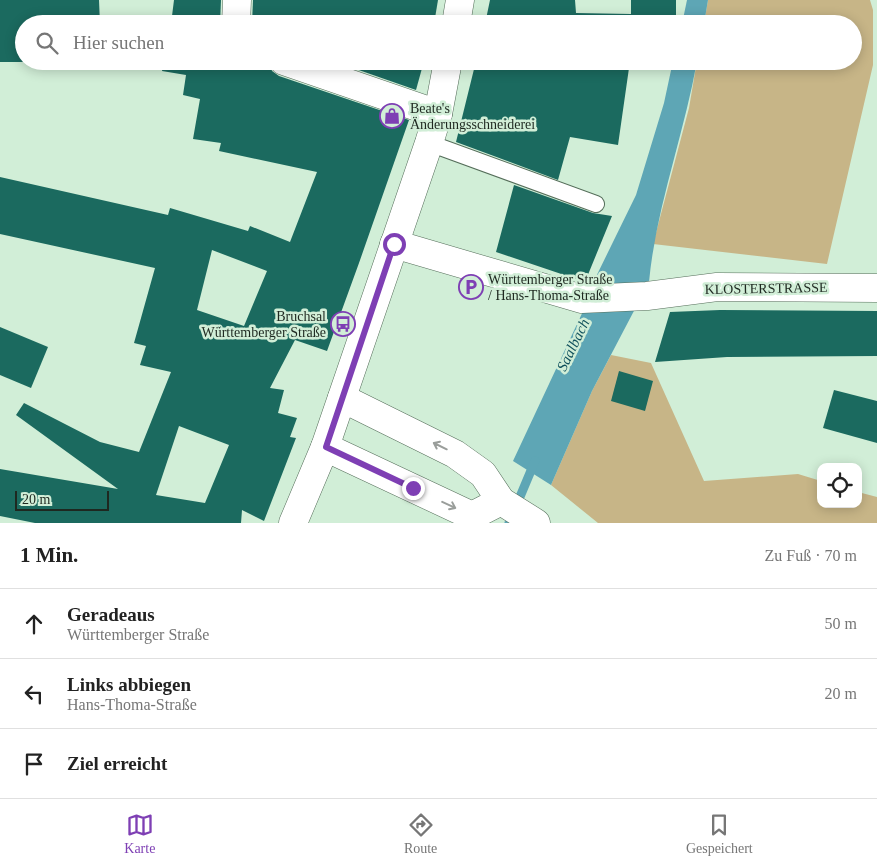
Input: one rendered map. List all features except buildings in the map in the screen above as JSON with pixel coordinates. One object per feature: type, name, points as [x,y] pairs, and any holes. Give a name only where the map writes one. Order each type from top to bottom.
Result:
[{"type":"street","points":[[236,15],[237,0]]},
{"type":"street","points":[[458,15],[460,0]]},
{"type":"street","points":[[310,70],[438,114]]},
{"type":"street","points":[[293,523],[326,447],[429,143],[438,114],[446,70]]},
{"type":"street","name":"KLOSTERSTRASSE","points":[[394,244],[582,299],[647,296],[717,287],[877,288]]},
{"type":"street","points":[[342,398],[455,454],[483,474],[501,501],[536,523]]},
{"type":"street","points":[[326,447],[472,516],[501,501]]},
{"type":"lane","points":[[429,143],[596,204]]},
{"type":"shaded area","points":[[708,0],[870,0],[873,10],[873,65],[827,264],[653,244],[689,108],[695,70],[862,70],[862,15],[706,15]]},
{"type":"shaded area","points":[[611,355],[651,363],[704,481],[798,474],[817,480],[817,508],[862,508],[862,493],[877,497],[877,523],[598,523],[551,485],[592,391]]},
{"type":"water","points":[[687,0],[708,0],[706,15],[684,15]]},
{"type":"water","points":[[671,70],[695,70],[658,226],[649,282],[590,289],[636,195],[664,103]]},
{"type":"water","points":[[585,307],[636,307],[592,391],[551,485],[513,461]]},
{"type":"waterway","name":"Saalbach","points":[[509,523],[535,461]]},
{"type":"place","name":"Beate's Änderungsschneiderei","points":[[392,116]]},
{"type":"place","name":"Württemberger Straße / Hans-Thoma-Straße","points":[[471,287]]},
{"type":"place","name":"Bruchsal Württemberger Straße","points":[[343,324]]},
{"type":"route","points":[[394,244],[364,328],[326,447],[413,488]]}]
